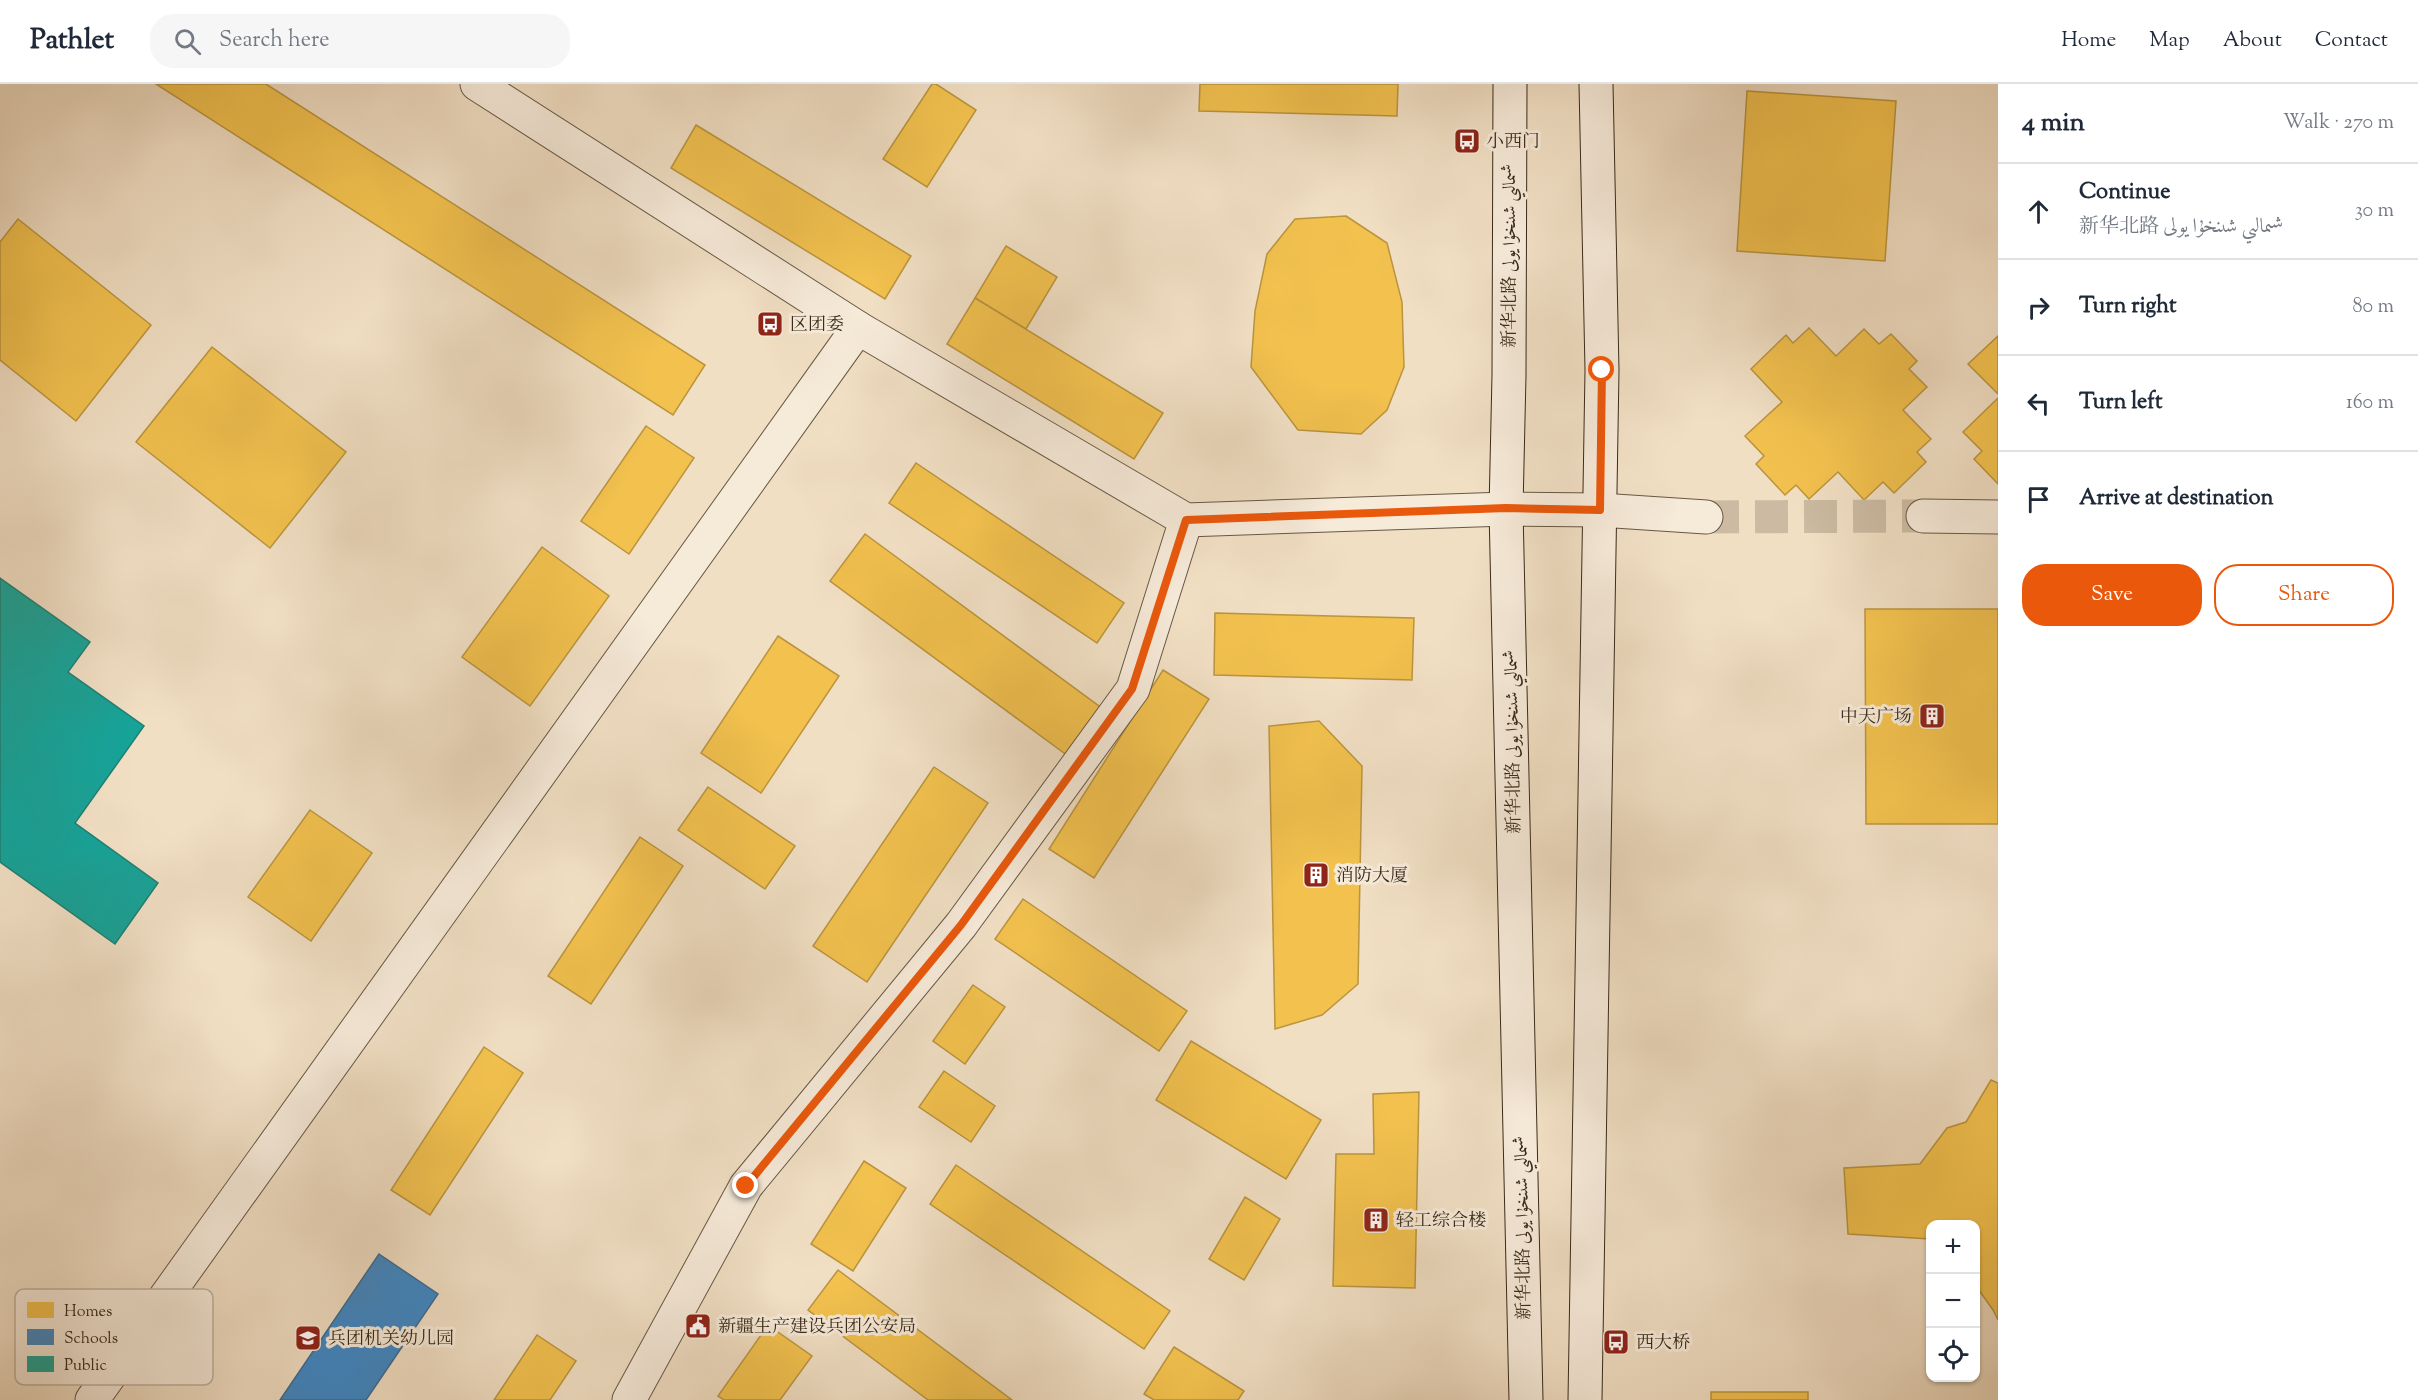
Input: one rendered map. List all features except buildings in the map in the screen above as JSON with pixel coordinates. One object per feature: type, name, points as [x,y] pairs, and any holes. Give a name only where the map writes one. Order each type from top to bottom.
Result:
[{"type":"street","points":[[477,84],[858,328],[1186,520],[1506,508],[1600,510],[1706,517]]},
{"type":"street","name":"新华北路 شىمالىي شىنخۇا يولى","points":[[1510,84],[1506,508],[1526,1400]]},
{"type":"street","points":[[1585,1400],[1602,370],[1596,84]]},
{"type":"street","points":[[171,1289],[858,328]]},
{"type":"street","points":[[1923,516],[1998,517]]},
{"type":"street","points":[[629,1400],[746,1186],[961,925],[1132,689],[1186,520]]},
{"type":"street","points":[[92,1400],[103,1385]]},
{"type":"tunnel","points":[[1706,517],[1923,516]]},
{"type":"place","name":"小西门","points":[[1467,141]]},
{"type":"place","name":"区团委","points":[[770,324]]},
{"type":"place","name":"中天广场","points":[[1932,716]]},
{"type":"place","name":"消防大厦","points":[[1316,875]]},
{"type":"place","name":"轻工综合楼","points":[[1376,1220]]},
{"type":"place","name":"新疆生产建设兵团公安局","points":[[698,1326]]},
{"type":"place","name":"兵团机关幼儿园","points":[[308,1338]]},
{"type":"place","name":"西大桥","points":[[1616,1342]]},
{"type":"route","points":[[746,1186],[961,925],[1132,689],[1186,520],[1506,508],[1600,510],[1602,370]]}]
